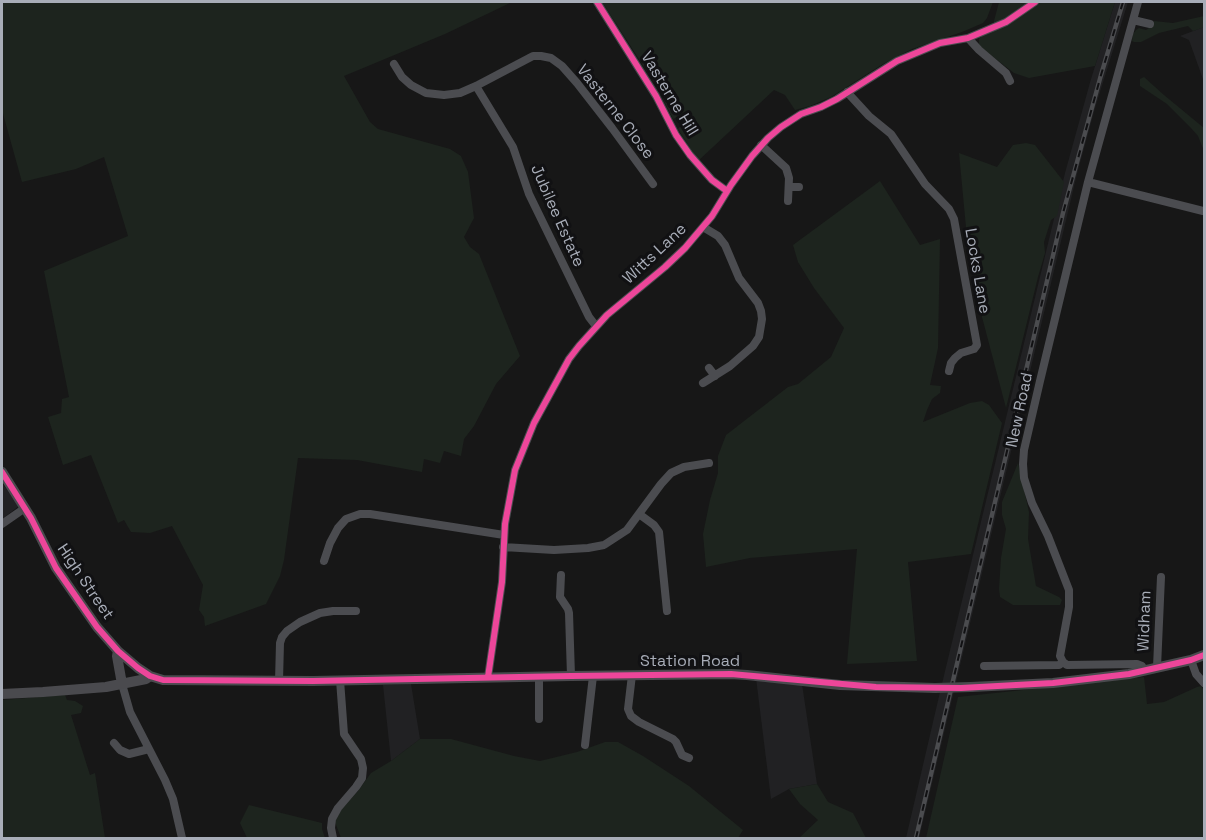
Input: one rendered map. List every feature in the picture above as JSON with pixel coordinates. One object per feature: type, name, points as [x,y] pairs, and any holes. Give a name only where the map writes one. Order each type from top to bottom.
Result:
[{"type":"street","name":"Vasterne Hill","points":[[597,2],[656,96],[676,135],[712,180],[727,191]]},
{"type":"street","name":"Witts Lane","points":[[488,677],[502,582],[504,536],[513,478],[529,434],[569,359],[596,326],[692,241],[761,145],[775,131],[801,114],[826,105],[906,57],[940,43],[968,38],[1006,22],[1035,2]]},
{"type":"street","name":"New Road","points":[[1062,662],[1060,656],[1070,594],[1024,478],[1024,450],[1088,182],[1138,2]]},
{"type":"street","points":[[1133,20],[1149,24]]},
{"type":"street","points":[[968,38],[1005,73],[1010,81]]},
{"type":"street","name":"Vasterne Close","points":[[394,64],[406,81],[416,88],[426,93],[450,95],[476,86],[533,56],[546,56],[555,60],[577,83],[653,184]]},
{"type":"street","name":"Jubilee Estate","points":[[476,86],[513,147],[529,194],[589,317],[596,326]]},
{"type":"street","name":"Locks Lane","points":[[847,92],[869,116],[891,134],[925,184],[949,210],[954,219],[977,345],[974,349],[958,355],[951,363],[949,371]]},
{"type":"street","points":[[761,145],[786,168],[789,178],[788,201]]},
{"type":"street","points":[[1088,182],[1203,211]]},
{"type":"street","points":[[789,187],[799,187]]},
{"type":"street","points":[[703,227],[718,236],[725,245],[740,278],[758,303],[762,319],[756,344],[703,383]]},
{"type":"street","points":[[709,368],[715,376]]},
{"type":"street","points":[[504,547],[554,550],[599,547],[627,530],[671,473],[684,467],[709,463]]},
{"type":"street","name":"High Street","points":[[2,472],[31,518],[63,579],[98,627],[118,651],[150,676],[172,680]]},
{"type":"street","points":[[2,524],[25,508]]},
{"type":"street","points":[[324,561],[338,528],[346,519],[357,515],[370,514],[504,536]]},
{"type":"street","points":[[639,514],[654,525],[660,537],[667,611]]},
{"type":"street","points":[[561,575],[560,597],[569,613],[571,676]]},
{"type":"street","name":"Widham","points":[[1157,667],[1161,577]]},
{"type":"street","points":[[279,681],[280,643],[287,631],[300,622],[325,612],[356,611]]},
{"type":"street","points":[[118,651],[122,684],[130,712],[162,772],[182,838]]},
{"type":"street","name":"Station Road","points":[[172,680],[279,681],[745,675],[840,685],[935,688],[1068,681],[1129,674],[1204,655]]},
{"type":"street","points":[[1191,660],[1196,674],[1204,683]]},
{"type":"street","points":[[984,666],[1059,666],[1062,662],[1067,665],[1137,664],[1142,666],[1144,671]]},
{"type":"street","points":[[632,675],[628,709],[630,714],[639,722],[676,742],[682,755],[689,758]]},
{"type":"street","points":[[2,694],[92,688],[122,684],[150,676]]},
{"type":"street","points":[[539,676],[539,719]]},
{"type":"street","points":[[585,745],[593,676]]},
{"type":"street","points":[[333,838],[332,819],[362,778],[363,768],[361,759],[344,734],[340,680]]},
{"type":"street","points":[[114,743],[120,750],[129,754],[148,749]]},
{"type":"shaded area","points":[[2,2],[510,3],[445,34],[344,76],[370,122],[378,129],[450,149],[461,156],[468,172],[474,218],[464,237],[470,247],[479,254],[520,356],[496,384],[474,426],[464,439],[461,456],[444,451],[440,463],[424,459],[422,472],[357,460],[298,458],[284,560],[280,576],[266,604],[205,626],[204,617],[199,610],[203,585],[172,526],[150,533],[131,532],[124,520],[118,523],[91,455],[63,465],[48,417],[61,413],[62,399],[69,397],[44,271],[128,236],[104,157],[76,169],[22,182],[2,110]]},
{"type":"shaded area","points":[[602,2],[993,2],[983,23],[912,49],[883,64],[831,97],[810,106],[795,110],[785,95],[774,90],[698,161],[678,129],[683,123],[679,116],[673,119],[663,99],[668,92],[662,85],[657,87]]},
{"type":"shaded area","points":[[999,2],[1115,2],[1095,66],[1029,78],[1014,73],[979,46],[979,39],[994,29]]},
{"type":"shaded area","points":[[1115,2],[1128,2],[1077,174],[919,838],[906,838],[1065,173]]},
{"type":"shaded area","points":[[1204,16],[1204,27],[1202,28],[1193,31],[1188,26],[1159,33],[1141,42],[1132,41],[1136,30],[1139,28],[1146,30],[1152,26],[1154,21],[1173,23]]},
{"type":"shaded area","points":[[1204,27],[1204,82],[1189,40],[1180,36]]},
{"type":"shaded area","points":[[1144,77],[1204,128],[1204,151],[1198,136],[1191,128],[1167,104],[1140,86],[1140,79]]},
{"type":"shaded area","points":[[1026,143],[1035,145],[1064,182],[1057,216],[1051,220],[1044,242],[1045,253],[1006,408],[982,317],[967,238],[959,153],[997,167],[1013,145]]},
{"type":"shaded area","points":[[880,181],[920,245],[940,239],[938,348],[930,385],[941,386],[940,393],[932,399],[923,422],[970,403],[982,401],[989,405],[1002,423],[971,554],[908,562],[917,661],[847,664],[857,549],[750,558],[706,567],[703,534],[718,473],[718,456],[726,435],[788,387],[798,384],[831,357],[844,328],[798,262],[793,245]]},
{"type":"shaded area","points":[[1018,463],[1029,512],[1028,539],[1036,586],[1059,597],[1062,600],[1060,605],[1013,605],[1000,597],[1001,558],[1006,529],[1002,515],[1002,502]]},
{"type":"shaded area","points":[[2,483],[19,506],[2,519]]},
{"type":"shaded area","points":[[1144,677],[1147,704],[1164,702],[1201,686],[1204,690],[1204,838],[926,838],[958,697]]},
{"type":"shaded area","points":[[756,678],[802,684],[817,784],[789,789],[771,799]]},
{"type":"shaded area","points":[[411,684],[420,739],[391,761],[383,685]]},
{"type":"shaded area","points":[[65,695],[67,700],[75,701],[83,706],[81,713],[71,715],[90,775],[95,773],[105,838],[2,838],[2,700]]},
{"type":"shaded area","points":[[420,739],[451,739],[540,761],[605,742],[618,742],[689,786],[743,830],[738,838],[341,838],[335,822],[341,810],[371,773]]},
{"type":"shaded area","points":[[817,784],[828,802],[853,813],[866,838],[799,838],[818,820],[800,804],[789,789]]},
{"type":"shaded area","points":[[249,805],[322,823],[325,838],[247,838],[240,823]]},
{"type":"railway","points":[[916,838],[1063,213],[1123,2]]},
{"type":"cycle path","points":[[597,2],[656,96],[676,135],[712,180],[727,191]]},
{"type":"cycle path","points":[[488,677],[502,582],[505,524],[515,470],[534,423],[569,359],[579,346],[607,315],[685,248],[712,216],[752,156],[781,127],[801,114],[837,99],[897,61],[940,43],[968,38],[1006,22],[1035,2]]},
{"type":"cycle path","points":[[2,472],[31,518],[56,568],[97,627],[118,651],[138,668],[150,676],[163,680],[313,681],[731,674],[876,687],[961,688],[1053,683],[1129,674],[1204,655]]}]
